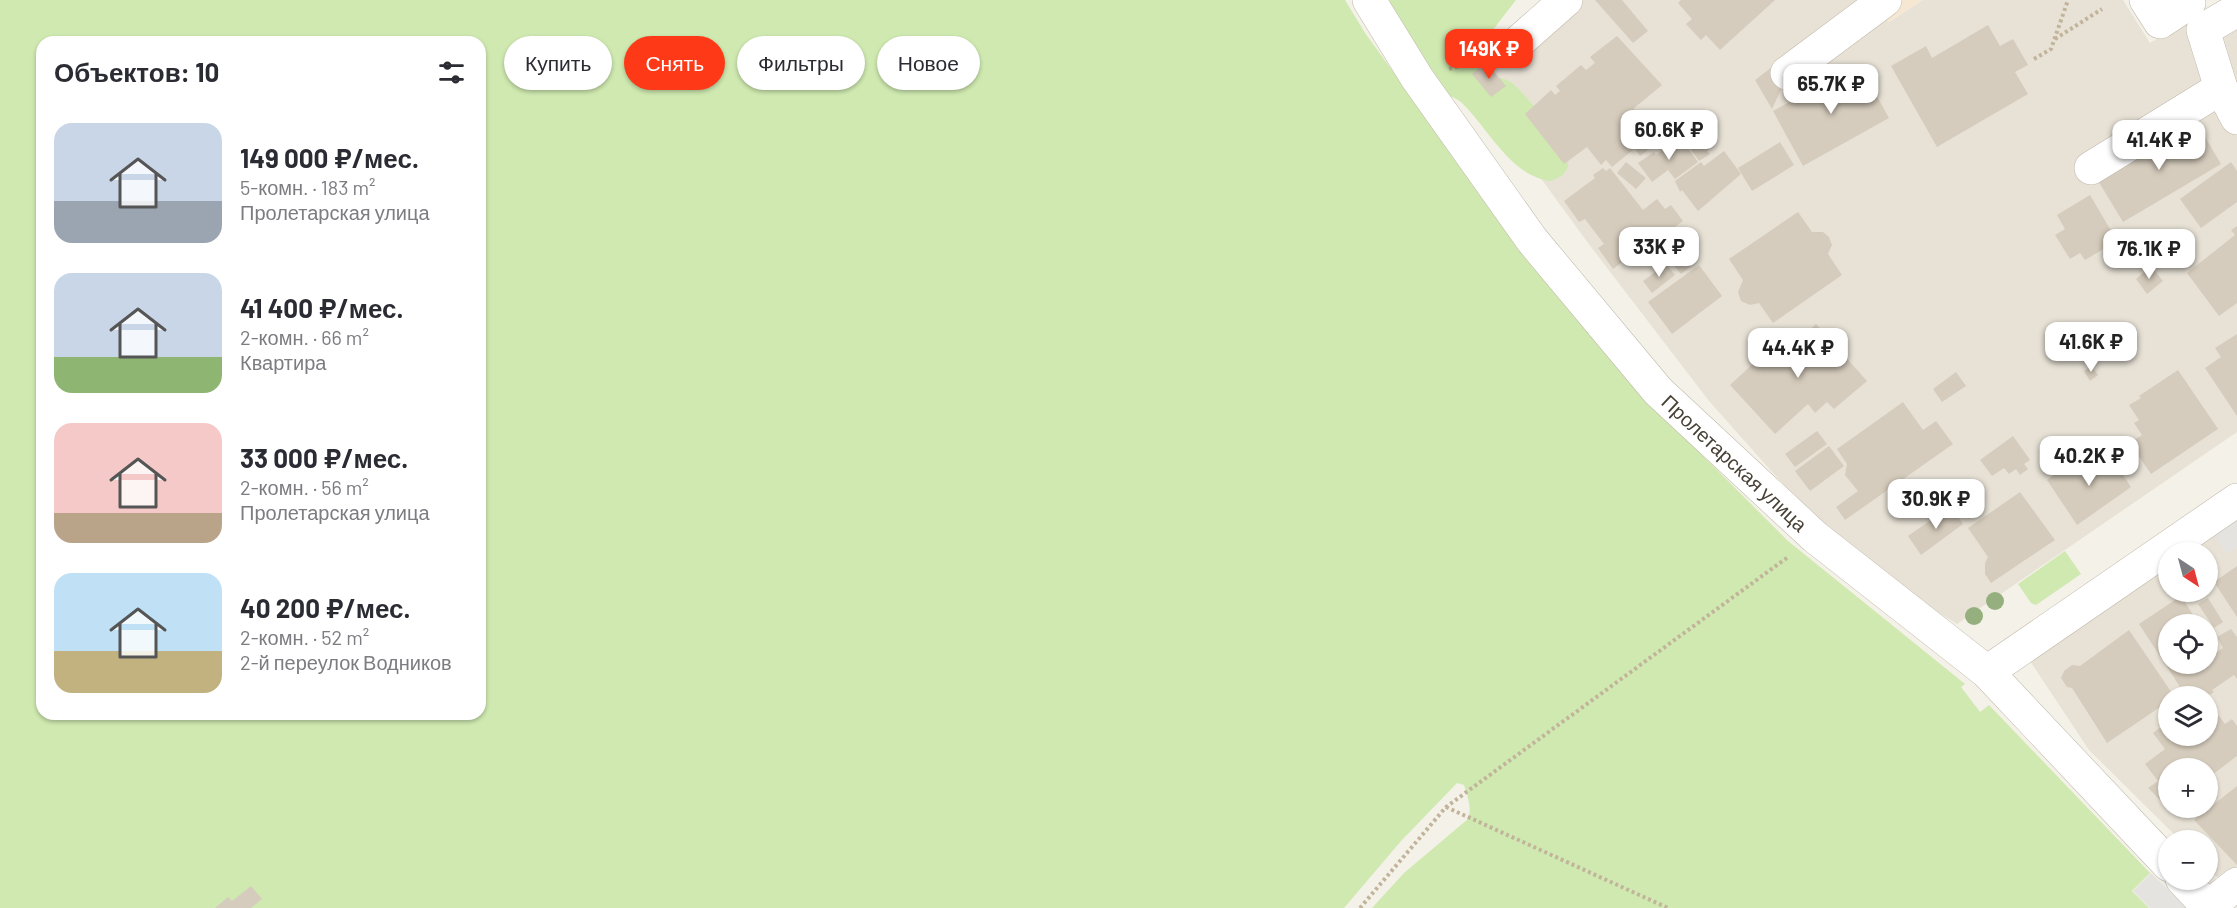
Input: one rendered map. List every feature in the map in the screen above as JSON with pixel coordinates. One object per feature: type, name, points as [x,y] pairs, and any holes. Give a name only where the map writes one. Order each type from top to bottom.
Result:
[{"type":"street","name":"Пролетарская улица","points":[[1369,0],[1417,78],[1532,240],[1658,391],[1815,537],[1988,672],[2158,854]]},
{"type":"street","points":[[1515,45],[1566,0]]},
{"type":"street","points":[[1787,74],[1885,0]]},
{"type":"street","points":[[2146,0],[2160,22],[2189,3]]},
{"type":"street","points":[[2237,10],[2203,30],[2221,88],[2237,118]]},
{"type":"street","points":[[2091,168],[2221,88]]},
{"type":"street","points":[[1988,672],[2237,500]]},
{"type":"street","points":[[2192,890],[2208,907],[2237,884]]},
{"type":"path","points":[[2034,59],[2051,50],[2068,0]]},
{"type":"path","points":[[2055,39],[2102,9]]},
{"type":"path","points":[[1360,908],[1446,807],[1815,537]]},
{"type":"path","points":[[1446,807],[1668,908]]},
{"type":"shaded area","points":[[1583,0],[1872,0],[1889,22],[1923,0],[2123,0],[2150,43],[2221,0],[2237,0],[2237,432],[1957,624],[1848,557],[1709,401],[1588,243],[1467,77],[1470,63],[1503,38],[1525,48]]},
{"type":"shaded area","points":[[1872,0],[1923,0],[1889,22]]},
{"type":"shaded area","points":[[2237,517],[2237,547],[2227,554],[2213,533]]},
{"type":"shaded area","points":[[2237,521],[2237,897],[2218,878],[2218,830],[2170,830],[2089,750],[2030,661],[2158,574],[2158,602],[2218,602],[2218,542],[2206,542]]},
{"type":"shaded area","points":[[2151,873],[2158,880],[2158,890],[2168,890],[2187,908],[2150,908],[2133,891]]},
{"type":"green space","points":[[0,0],[1345,0],[1365,33],[1500,219],[1664,417],[1788,541],[1965,684],[1961,687],[1980,712],[1989,705],[2150,873],[2132,891],[2149,908],[1372,908],[1404,873],[1468,819],[1470,807],[1464,785],[1457,783],[1401,841],[1344,908],[0,908]]},
{"type":"green space","points":[[1389,0],[1516,0],[1485,40],[1477,62],[1485,77],[1509,81],[1537,110],[1563,147],[1568,166],[1564,173],[1551,181],[1524,170],[1501,150],[1462,103],[1438,89],[1410,47]]},
{"type":"green space","points":[[2065,551],[2081,574],[2036,605],[2031,603],[2018,584]]},
{"type":"building","points":[[1595,0],[1622,0],[1648,31],[1633,43]]},
{"type":"building","points":[[1681,0],[1775,0],[1720,50],[1706,35],[1701,40],[1686,24],[1692,19],[1678,3]]},
{"type":"building","points":[[1988,25],[2000,46],[2013,39],[2028,65],[2015,72],[2028,94],[1937,147],[1891,66],[1926,46],[1932,58]]},
{"type":"building","points":[[1617,36],[1662,85],[1633,109],[1639,111],[1644,121],[1624,137],[1634,149],[1612,167],[1606,160],[1601,165],[1587,147],[1564,164],[1525,114],[1551,90],[1555,95],[1560,91],[1556,86],[1581,65],[1586,70],[1595,63],[1590,57]]},
{"type":"building","points":[[1486,62],[1506,86],[1491,97],[1472,74]]},
{"type":"building","points":[[1776,64],[1786,79],[1772,109],[1755,80]]},
{"type":"building","points":[[1859,64],[1889,118],[1803,166],[1773,111]]},
{"type":"building","points":[[1712,116],[1717,121],[1709,129],[1704,123]]},
{"type":"building","points":[[2195,120],[2221,164],[2123,222],[2097,179]]},
{"type":"building","points":[[1652,125],[1663,139],[1640,156],[1630,142]]},
{"type":"building","points":[[1700,127],[1714,146],[1707,151],[1710,154],[1699,161],[1681,136],[1691,129],[1693,132]]},
{"type":"building","points":[[1680,137],[1698,162],[1675,179],[1668,170],[1652,182],[1638,163],[1654,152],[1656,155]]},
{"type":"building","points":[[1780,142],[1794,165],[1752,191],[1738,168]]},
{"type":"building","points":[[1724,151],[1741,174],[1698,211],[1682,190],[1680,192],[1675,181],[1701,162],[1704,166]]},
{"type":"building","points":[[1626,162],[1646,178],[1636,189],[1617,173]]},
{"type":"building","points":[[2231,162],[2237,171],[2237,202],[2201,228],[2180,199]]},
{"type":"building","points":[[1603,168],[1606,171],[1610,168],[1643,210],[1657,199],[1665,209],[1671,205],[1683,221],[1654,243],[1648,235],[1639,242],[1642,247],[1613,269],[1598,248],[1604,244],[1585,219],[1579,222],[1564,201],[1595,178],[1593,175]]},
{"type":"building","points":[[2090,195],[2117,241],[2085,260],[2080,253],[2070,259],[2055,235],[2065,229],[2057,215]]},
{"type":"building","points":[[1798,212],[1812,232],[1823,232],[1829,237],[1832,245],[1828,254],[1842,275],[1773,323],[1759,303],[1750,305],[1741,301],[1738,292],[1743,280],[1729,259]]},
{"type":"building","points":[[2237,226],[2237,303],[2219,316],[2187,273],[2235,235],[2231,230]]},
{"type":"building","points":[[1686,246],[1697,262],[1681,274],[1669,259]]},
{"type":"building","points":[[1666,264],[1675,275],[1652,293],[1643,281]]},
{"type":"building","points":[[1699,265],[1722,296],[1672,334],[1648,302]]},
{"type":"building","points":[[2151,266],[2163,281],[2147,294],[2136,279]]},
{"type":"building","points":[[1816,324],[1867,381],[1834,409],[1827,402],[1815,413],[1808,404],[1775,434],[1730,385],[1772,346],[1777,351],[1792,338],[1796,343]]},
{"type":"building","points":[[2237,334],[2237,416],[2205,368],[2221,357],[2215,348]]},
{"type":"building","points":[[2091,366],[2098,375],[2090,381],[2084,371]]},
{"type":"building","points":[[2178,370],[2218,429],[2151,474],[2130,443],[2142,435],[2134,423],[2139,420],[2129,405]]},
{"type":"building","points":[[1956,372],[1966,386],[1942,402],[1933,389]]},
{"type":"building","points":[[1903,402],[1923,430],[1936,421],[1953,444],[1845,520],[1836,507],[1858,491],[1845,475],[1847,464],[1837,449]]},
{"type":"building","points":[[1817,431],[1827,444],[1795,467],[1785,454]]},
{"type":"building","points":[[2013,436],[2030,460],[2024,464],[2028,469],[2020,475],[2016,469],[2009,474],[2004,468],[1992,476],[1980,460]]},
{"type":"building","points":[[1829,446],[1844,466],[1810,491],[1795,471]]},
{"type":"building","points":[[2106,450],[2131,487],[2077,525],[2047,480],[2065,467],[2071,475]]},
{"type":"building","points":[[2020,492],[2055,540],[1991,583],[1985,574],[1985,563],[1988,557],[1968,528]]},
{"type":"building","points":[[1951,506],[1963,524],[1921,555],[1908,536]]},
{"type":"building","points":[[2237,566],[2237,617],[2218,588],[2218,579]]},
{"type":"building","points":[[2172,602],[2185,602],[2193,614],[2158,614],[2158,653],[2139,624]]},
{"type":"building","points":[[2210,602],[2218,614],[2205,614],[2198,604]]},
{"type":"building","points":[[2218,614],[2223,622],[2218,625]]},
{"type":"building","points":[[2231,629],[2237,637],[2237,679],[2234,675],[2218,686],[2179,686],[2172,674],[2218,674],[2218,651],[2223,648],[2218,636]]},
{"type":"building","points":[[2129,630],[2167,686],[2158,686],[2158,708],[2107,743],[2072,688],[2067,687],[2061,678],[2064,671],[2072,665],[2080,666]]},
{"type":"building","points":[[2218,715],[2225,724],[2232,719],[2237,726],[2237,756],[2218,770],[2218,758],[2158,758],[2158,781],[2145,764],[2165,749],[2163,746],[2218,746]]},
{"type":"building","points":[[2158,729],[2158,740],[2153,733]]},
{"type":"building","points":[[2158,781],[2158,798],[2148,788]]},
{"type":"building","points":[[2237,786],[2237,865],[2218,845],[2218,830],[2204,830],[2194,820],[2218,818],[2218,801]]},
{"type":"building","points":[[251,886],[262,899],[251,908],[215,908],[228,897],[232,901]]}]
